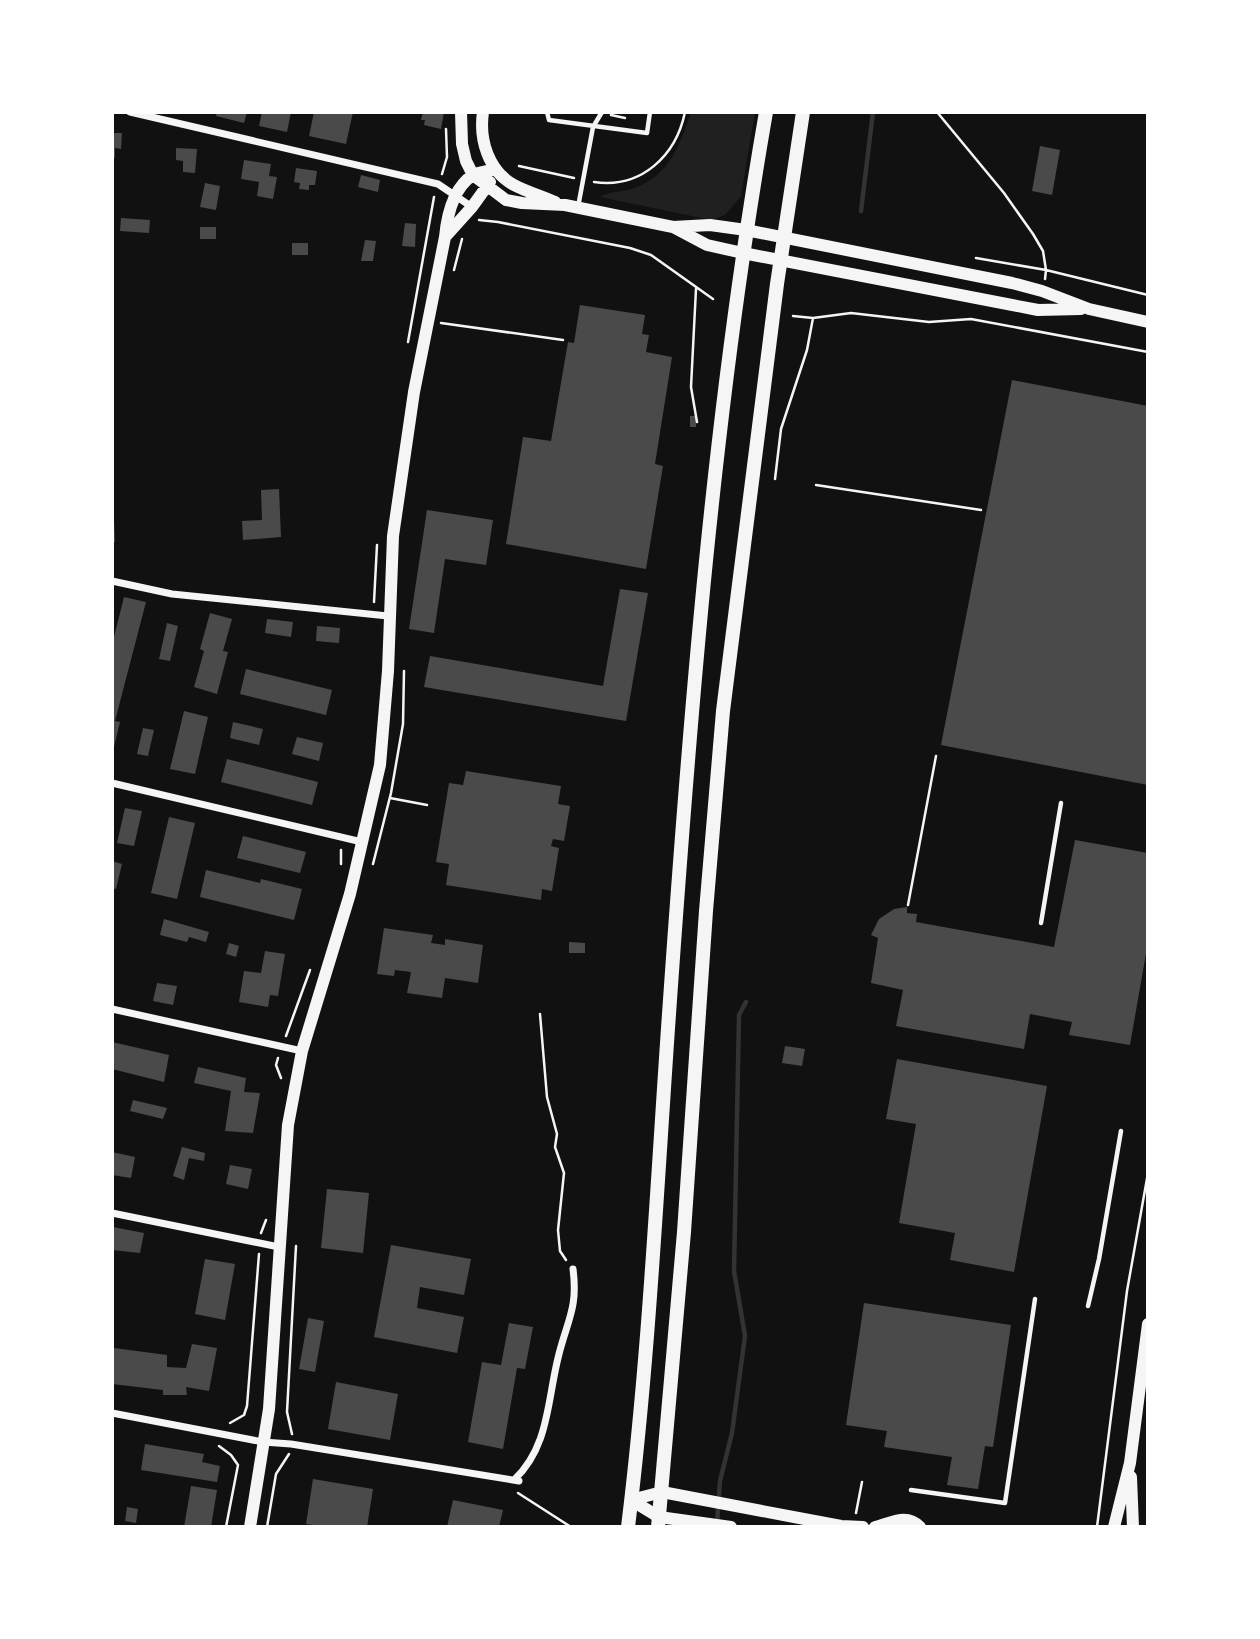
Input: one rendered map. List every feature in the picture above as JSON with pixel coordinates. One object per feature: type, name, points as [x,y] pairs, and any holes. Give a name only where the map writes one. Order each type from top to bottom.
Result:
[{"type":"main road","points":[[628,1527],[651,1283],[690,735],[719,439],[743,253],[766,112]]},
{"type":"main road","points":[[659,1522],[684,1232],[717,774],[781,260],[803,112]]},
{"type":"street","points":[[130,112],[438,184],[472,207]]},
{"type":"street","points":[[461,112],[463,153],[474,175],[506,200],[571,207],[673,227],[710,225],[785,237],[1012,283],[1089,309],[1148,321]]},
{"type":"street","points":[[483,112],[484,145],[496,169],[512,184],[571,207]]},
{"type":"street","points":[[250,1527],[270,1409],[288,1125],[302,1051],[350,894],[380,765],[388,671],[393,536],[419,366],[445,237],[446,220],[456,195],[474,175],[496,169]]},
{"type":"street","points":[[445,237],[488,187],[496,169]]},
{"type":"street","points":[[673,227],[707,245],[743,253],[1038,310],[1089,309]]},
{"type":"street","points":[[112,580],[172,594],[388,616]]},
{"type":"street","points":[[112,783],[363,842]]},
{"type":"street","points":[[112,1009],[302,1051]]},
{"type":"street","points":[[112,1213],[279,1247]]},
{"type":"street","points":[[112,1413],[263,1442],[291,1444],[516,1480],[528,1466],[543,1434],[559,1354],[576,1294],[573,1269]]},
{"type":"street","points":[[1114,1527],[1130,1463],[1148,1324]]},
{"type":"street","points":[[1130,1463],[1133,1527]]},
{"type":"street","points":[[631,1500],[662,1492],[863,1527]]},
{"type":"street","points":[[631,1500],[659,1522],[681,1521],[731,1527]]},
{"type":"street","points":[[875,1527],[889,1525],[901,1519],[908,1519],[920,1527]]},
{"type":"lane","points":[[547,112],[549,120],[647,133],[650,112]]},
{"type":"lane","points":[[571,207],[584,181],[593,127],[603,112]]},
{"type":"lane","points":[[1041,923],[1061,803]]},
{"type":"lane","points":[[1088,1306],[1099,1259],[1121,1131]]},
{"type":"lane","points":[[911,1490],[1005,1503],[1035,1299]]},
{"type":"path","points":[[519,166],[604,184],[632,180],[653,168],[671,149],[685,112]]},
{"type":"path","points":[[937,112],[1004,193],[1033,234],[1043,251],[1046,270]]},
{"type":"path","points":[[408,342],[434,191],[447,157],[446,122]]},
{"type":"path","points":[[457,224],[466,229],[475,221],[483,219],[630,248],[651,255],[713,299]]},
{"type":"path","points":[[976,258],[1046,270],[1148,295]]},
{"type":"path","points":[[696,289],[691,387],[698,422]]},
{"type":"path","points":[[793,316],[813,318],[851,313],[929,322],[971,318],[1148,352]]},
{"type":"path","points":[[775,479],[781,429],[807,350],[813,318]]},
{"type":"path","points":[[441,323],[563,341]]},
{"type":"path","points":[[816,485],[981,510]]},
{"type":"path","points":[[374,615],[377,544]]},
{"type":"path","points":[[908,905],[936,756]]},
{"type":"path","points":[[390,798],[427,805]]},
{"type":"path","points":[[342,867],[340,855],[345,838]]},
{"type":"path","points":[[280,1088],[282,1076],[276,1065],[283,1038],[289,1032],[312,966]]},
{"type":"path","points":[[540,1014],[547,1097],[557,1134],[555,1147],[564,1172],[558,1230],[560,1251],[573,1269]]},
{"type":"path","points":[[1097,1527],[1127,1291],[1148,1173]]},
{"type":"path","points":[[226,1527],[238,1465],[231,1455],[219,1446],[224,1425],[235,1422],[244,1415],[247,1406],[260,1243],[267,1214]]},
{"type":"path","points":[[267,1527],[276,1474],[290,1453],[291,1444],[292,1429],[287,1412],[296,1250]]},
{"type":"path","points":[[853,1527],[862,1482]]},
{"type":"path","points":[[516,1492],[571,1527]]},
{"type":"shaded area","points":[[691,112],[755,112],[741,196],[725,215],[711,220],[600,197],[632,189],[655,177],[677,148]]},
{"type":"building","points":[[217,112],[247,112],[244,123],[216,116]]},
{"type":"building","points":[[262,112],[291,112],[287,132],[259,126]]},
{"type":"building","points":[[314,112],[353,112],[346,144],[309,136]]},
{"type":"building","points":[[423,112],[444,112],[441,129],[424,125],[425,120],[421,120]]},
{"type":"building","points":[[112,133],[122,133],[121,149],[115,148],[115,158],[112,157]]},
{"type":"building","points":[[1040,146],[1060,150],[1052,195],[1032,191]]},
{"type":"building","points":[[176,148],[197,149],[195,173],[183,172],[183,161],[176,160]]},
{"type":"building","points":[[244,160],[271,164],[269,176],[277,177],[273,199],[257,196],[259,182],[241,179]]},
{"type":"building","points":[[296,168],[317,171],[315,185],[309,185],[309,190],[299,189],[300,183],[294,182]]},
{"type":"building","points":[[361,175],[380,180],[378,192],[358,187]]},
{"type":"building","points":[[205,183],[220,186],[216,210],[200,207]]},
{"type":"building","points":[[121,218],[150,220],[149,233],[120,231]]},
{"type":"building","points":[[405,223],[416,224],[415,247],[402,246]]},
{"type":"building","points":[[200,227],[216,227],[216,239],[200,239]]},
{"type":"building","points":[[365,240],[376,241],[373,261],[361,261]]},
{"type":"building","points":[[292,243],[308,243],[308,255],[292,255]]},
{"type":"building","points":[[580,305],[645,315],[642,334],[649,335],[646,352],[672,357],[655,464],[663,466],[646,569],[506,544],[523,437],[551,441],[568,342],[574,343]]},
{"type":"building","points":[[1012,380],[1148,406],[1148,785],[941,745]]},
{"type":"building","points":[[690,416],[696,416],[696,427],[690,427]]},
{"type":"building","points":[[279,489],[281,537],[243,540],[242,521],[262,520],[261,490]]},
{"type":"building","points":[[427,510],[493,520],[486,565],[445,559],[434,633],[409,629]]},
{"type":"building","points":[[114,520],[115,542],[112,542]]},
{"type":"building","points":[[620,589],[648,593],[626,721],[424,687],[430,656],[603,686]]},
{"type":"building","points":[[124,597],[146,602],[115,721],[120,722],[113,751],[112,637]]},
{"type":"building","points":[[210,613],[232,619],[223,651],[228,652],[217,694],[194,687],[204,651],[200,649]]},
{"type":"building","points":[[267,619],[293,622],[291,637],[265,633]]},
{"type":"building","points":[[167,623],[178,626],[170,661],[159,659]]},
{"type":"building","points":[[317,626],[340,628],[339,643],[316,641]]},
{"type":"building","points":[[246,669],[332,690],[326,715],[240,694]]},
{"type":"building","points":[[184,711],[208,717],[195,774],[170,769]]},
{"type":"building","points":[[233,722],[263,729],[259,745],[230,738]]},
{"type":"building","points":[[143,728],[154,730],[148,756],[137,754]]},
{"type":"building","points":[[297,737],[323,743],[319,761],[292,754]]},
{"type":"building","points":[[227,759],[318,782],[312,805],[221,782]]},
{"type":"building","points":[[466,771],[561,786],[558,804],[570,806],[564,841],[553,839],[551,846],[559,848],[552,891],[542,889],[541,900],[446,885],[449,864],[436,862],[449,783],[463,785]]},
{"type":"building","points":[[125,808],[142,811],[134,846],[117,843]]},
{"type":"building","points":[[169,817],[195,823],[177,899],[151,893]]},
{"type":"building","points":[[243,836],[306,852],[300,873],[237,858]]},
{"type":"building","points":[[1075,840],[1148,853],[1148,942],[1130,1045],[1069,1035],[1072,1022],[1030,1014],[1024,1049],[896,1026],[903,990],[871,983],[878,938],[871,935],[879,919],[894,909],[907,907],[907,913],[917,914],[916,922],[1054,947]]},
{"type":"building","points":[[112,861],[122,864],[116,889],[112,888]]},
{"type":"building","points":[[206,870],[260,883],[261,879],[302,889],[294,920],[200,897]]},
{"type":"building","points":[[164,919],[209,932],[206,942],[189,937],[187,942],[160,935]]},
{"type":"building","points":[[384,928],[433,935],[431,943],[445,945],[445,939],[483,945],[478,983],[445,978],[442,998],[407,993],[411,972],[395,970],[394,976],[377,974]]},
{"type":"building","points":[[569,942],[585,943],[585,953],[569,953]]},
{"type":"building","points":[[229,943],[239,946],[236,957],[226,954]]},
{"type":"building","points":[[265,951],[285,954],[278,996],[270,995],[268,1007],[239,1002],[244,971],[261,973]]},
{"type":"building","points":[[157,983],[177,986],[173,1005],[153,1001]]},
{"type":"building","points":[[112,1042],[169,1055],[164,1082],[112,1069]]},
{"type":"building","points":[[785,1046],[805,1049],[802,1066],[782,1063]]},
{"type":"building","points":[[897,1059],[1047,1086],[1014,1272],[950,1260],[955,1233],[899,1223],[916,1124],[886,1119]]},
{"type":"building","points":[[198,1067],[246,1078],[244,1092],[260,1093],[253,1133],[225,1131],[231,1091],[194,1083]]},
{"type":"building","points":[[133,1100],[167,1108],[163,1119],[130,1111]]},
{"type":"building","points":[[182,1147],[205,1153],[204,1161],[189,1158],[184,1180],[173,1176]]},
{"type":"building","points":[[112,1152],[135,1157],[131,1178],[112,1175]]},
{"type":"building","points":[[230,1165],[252,1169],[248,1189],[226,1184]]},
{"type":"building","points":[[327,1189],[369,1193],[363,1253],[321,1248]]},
{"type":"building","points":[[113,1227],[144,1233],[140,1253],[112,1250]]},
{"type":"building","points":[[391,1245],[471,1259],[464,1295],[420,1287],[417,1308],[464,1317],[457,1353],[374,1337]]},
{"type":"building","points":[[205,1259],[235,1264],[225,1320],[195,1314]]},
{"type":"building","points":[[864,1303],[1011,1325],[993,1447],[985,1446],[978,1489],[947,1485],[952,1457],[884,1447],[887,1431],[846,1425]]},
{"type":"building","points":[[308,1318],[324,1321],[315,1372],[299,1369]]},
{"type":"building","points":[[509,1323],[533,1327],[525,1369],[517,1368],[503,1449],[468,1442],[482,1362],[501,1365]]},
{"type":"building","points":[[192,1344],[217,1348],[209,1391],[186,1387],[187,1395],[163,1395],[163,1390],[112,1384],[114,1348],[167,1355],[167,1367],[186,1368]]},
{"type":"building","points":[[336,1382],[398,1394],[390,1440],[328,1429]]},
{"type":"building","points":[[145,1444],[204,1454],[202,1462],[220,1466],[217,1482],[141,1470]]},
{"type":"building","points":[[313,1479],[373,1489],[367,1527],[306,1524]]},
{"type":"building","points":[[191,1486],[217,1490],[211,1527],[184,1527]]},
{"type":"building","points":[[453,1500],[503,1510],[499,1527],[447,1527]]},
{"type":"building","points":[[127,1507],[138,1509],[136,1523],[125,1521]]},
{"type":"waterway","points":[[861,211],[873,112]]},
{"type":"waterway","points":[[717,1524],[720,1481],[732,1433],[745,1336],[734,1271],[739,1015],[746,1002]]}]
